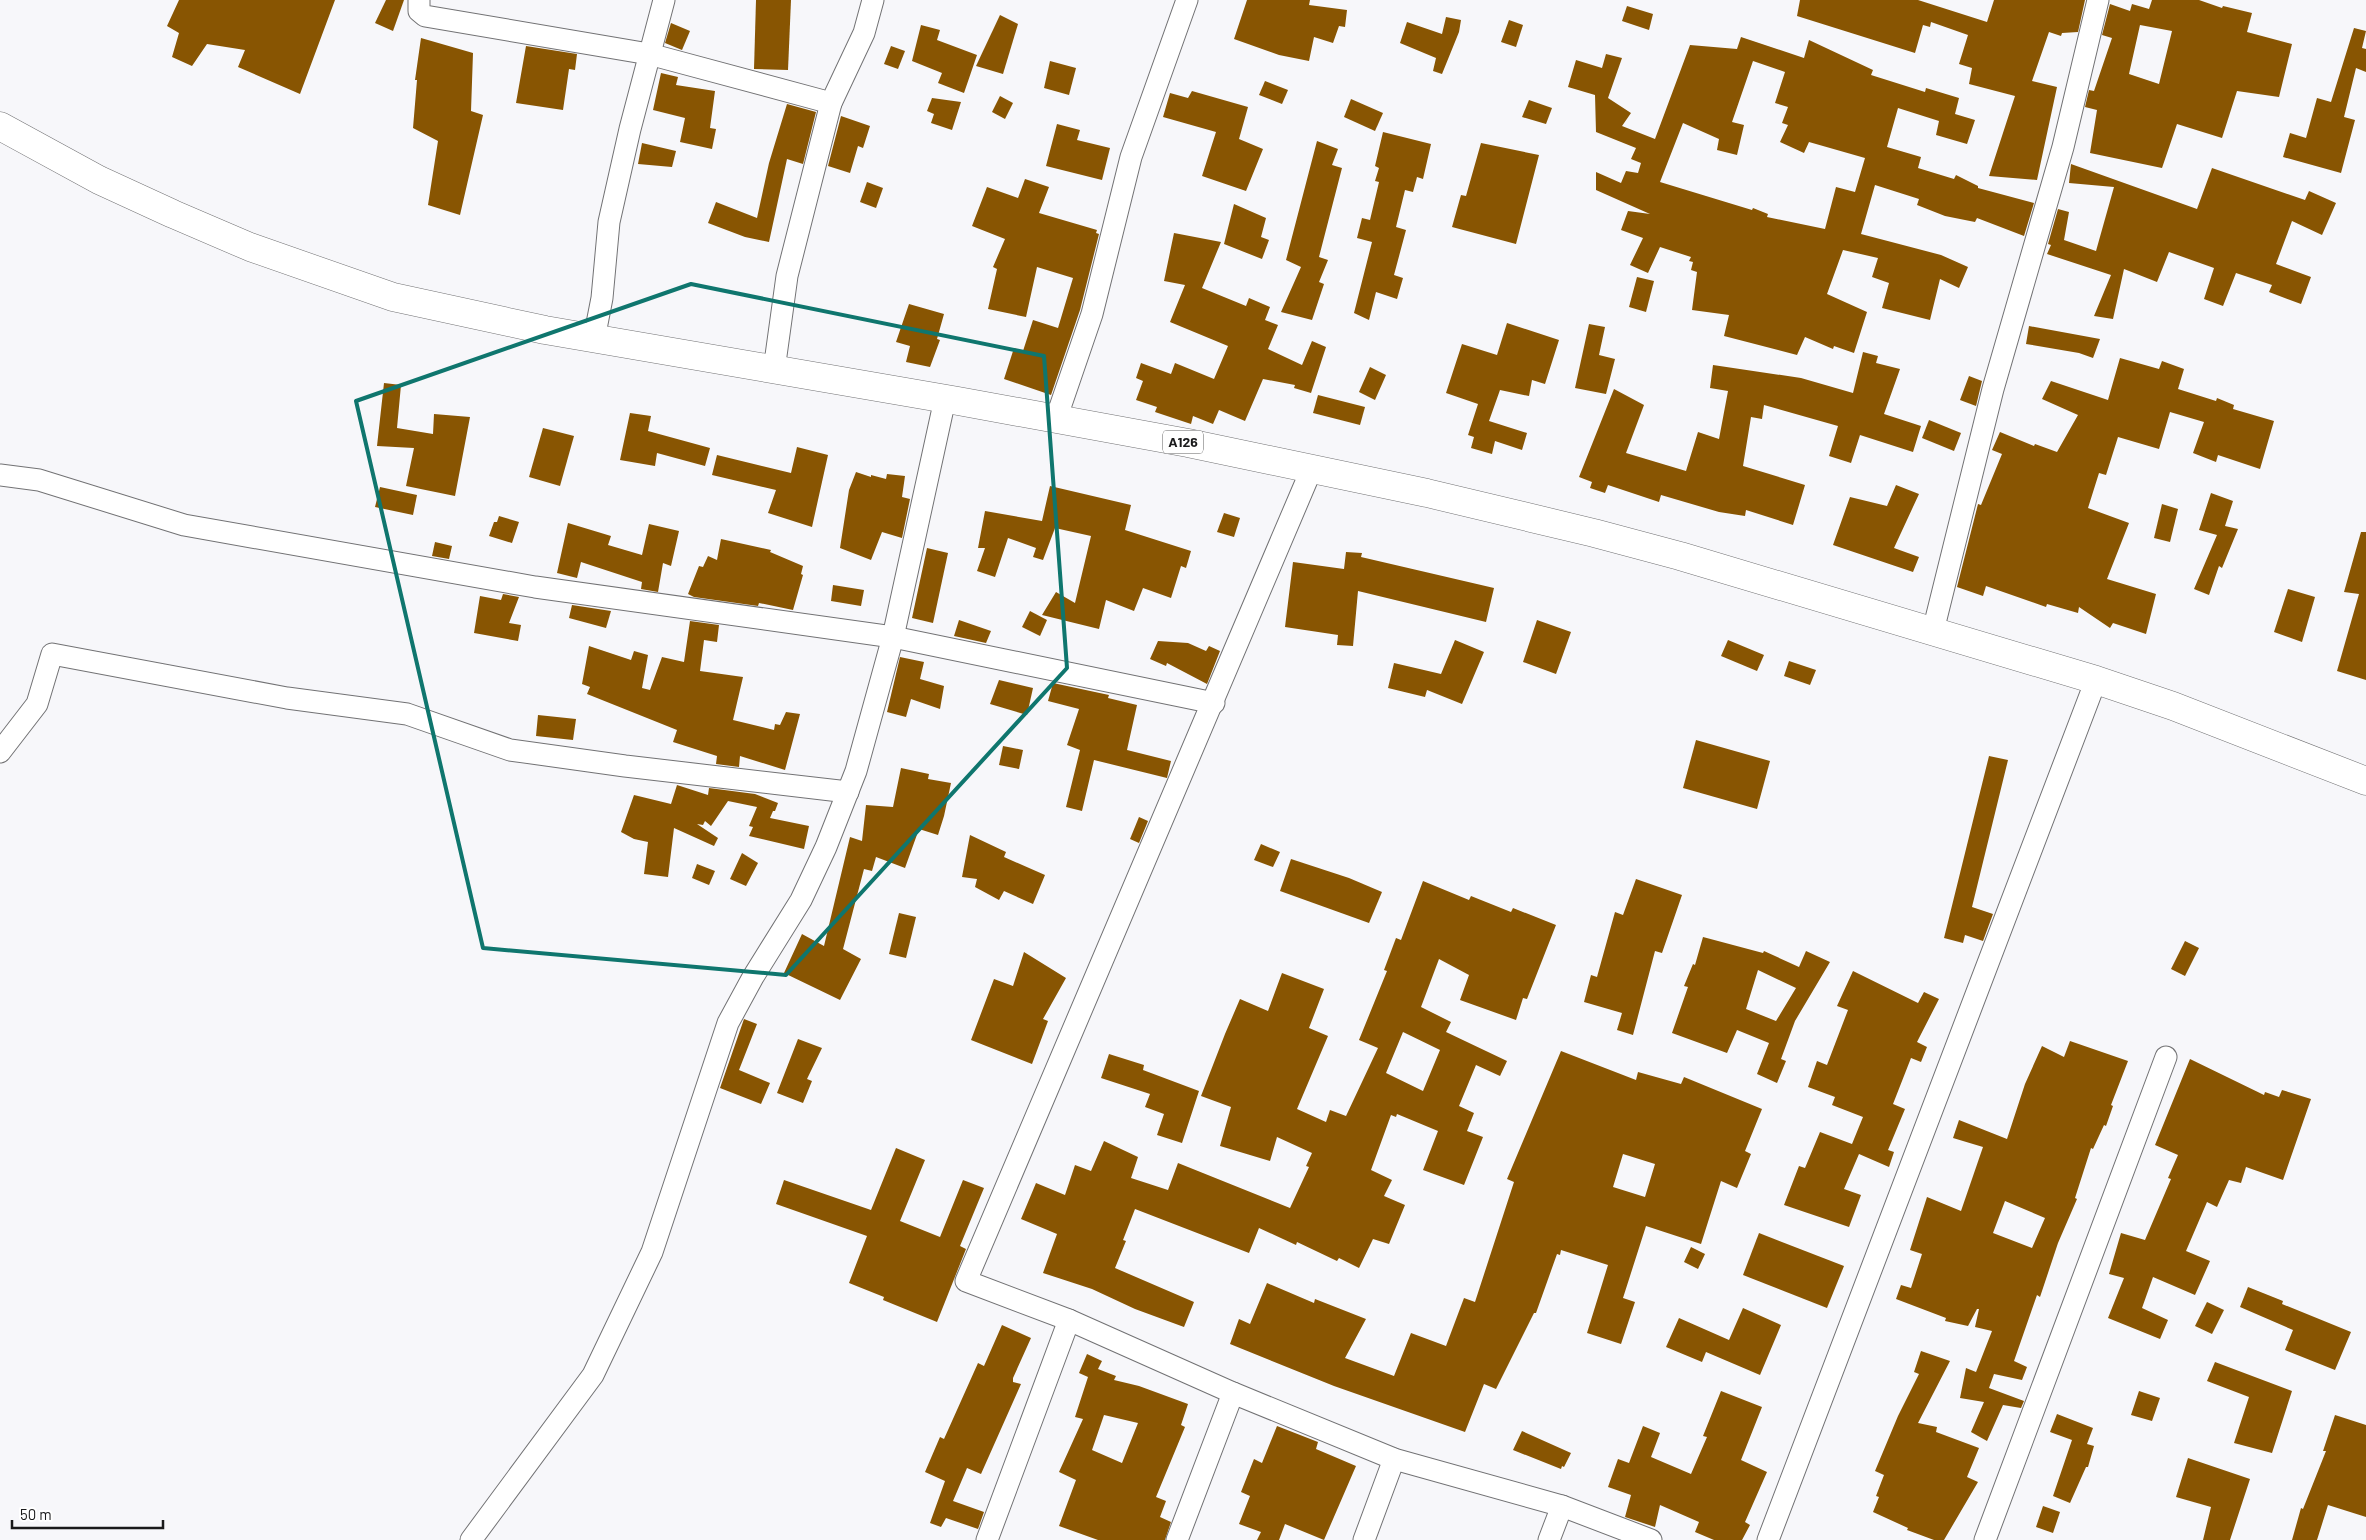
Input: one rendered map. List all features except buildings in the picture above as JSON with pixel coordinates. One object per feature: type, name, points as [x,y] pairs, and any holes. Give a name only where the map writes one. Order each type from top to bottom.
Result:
[{"type":"highway","name":"A126","points":[[0,126],[100,180],[173,214],[324,274],[393,297],[461,313],[594,339],[945,399],[1312,468],[1594,533],[2096,680],[2173,706],[2366,781]]},
{"type":"street","points":[[419,0],[419,11],[425,16],[649,54],[830,104]]},
{"type":"street","points":[[594,339],[602,298],[609,222],[649,54],[664,0]]},
{"type":"street","points":[[774,370],[788,276],[830,104],[864,33],[873,0]]},
{"type":"street","points":[[1056,419],[1092,314],[1131,157],[1187,0]]},
{"type":"street","points":[[1933,631],[1993,389],[2063,147],[2098,0]]},
{"type":"street","points":[[472,1540],[593,1375],[652,1252],[728,1024],[753,977],[801,900],[826,847],[856,771],[893,637],[945,399]]},
{"type":"street","points":[[1312,468],[966,1281],[1069,1320],[1233,1393],[1394,1459],[1562,1506],[1651,1540]]},
{"type":"street","points":[[0,475],[39,480],[184,525],[535,587],[893,637],[1214,702]]},
{"type":"street","points":[[0,752],[37,704],[52,654],[287,698],[407,714],[510,750],[625,766],[848,792]]},
{"type":"street","points":[[1770,1539],[2096,680]]},
{"type":"street","points":[[1985,1540],[2166,1057]]},
{"type":"street","points":[[987,1540],[1069,1320]]},
{"type":"street","points":[[1177,1540],[1233,1393]]},
{"type":"street","points":[[1364,1540],[1394,1459]]},
{"type":"street","points":[[1549,1540],[1562,1506]]},
{"type":"highlighted area","points":[[691,284],[1044,356],[1067,668],[786,975],[483,948],[356,401]]}]
